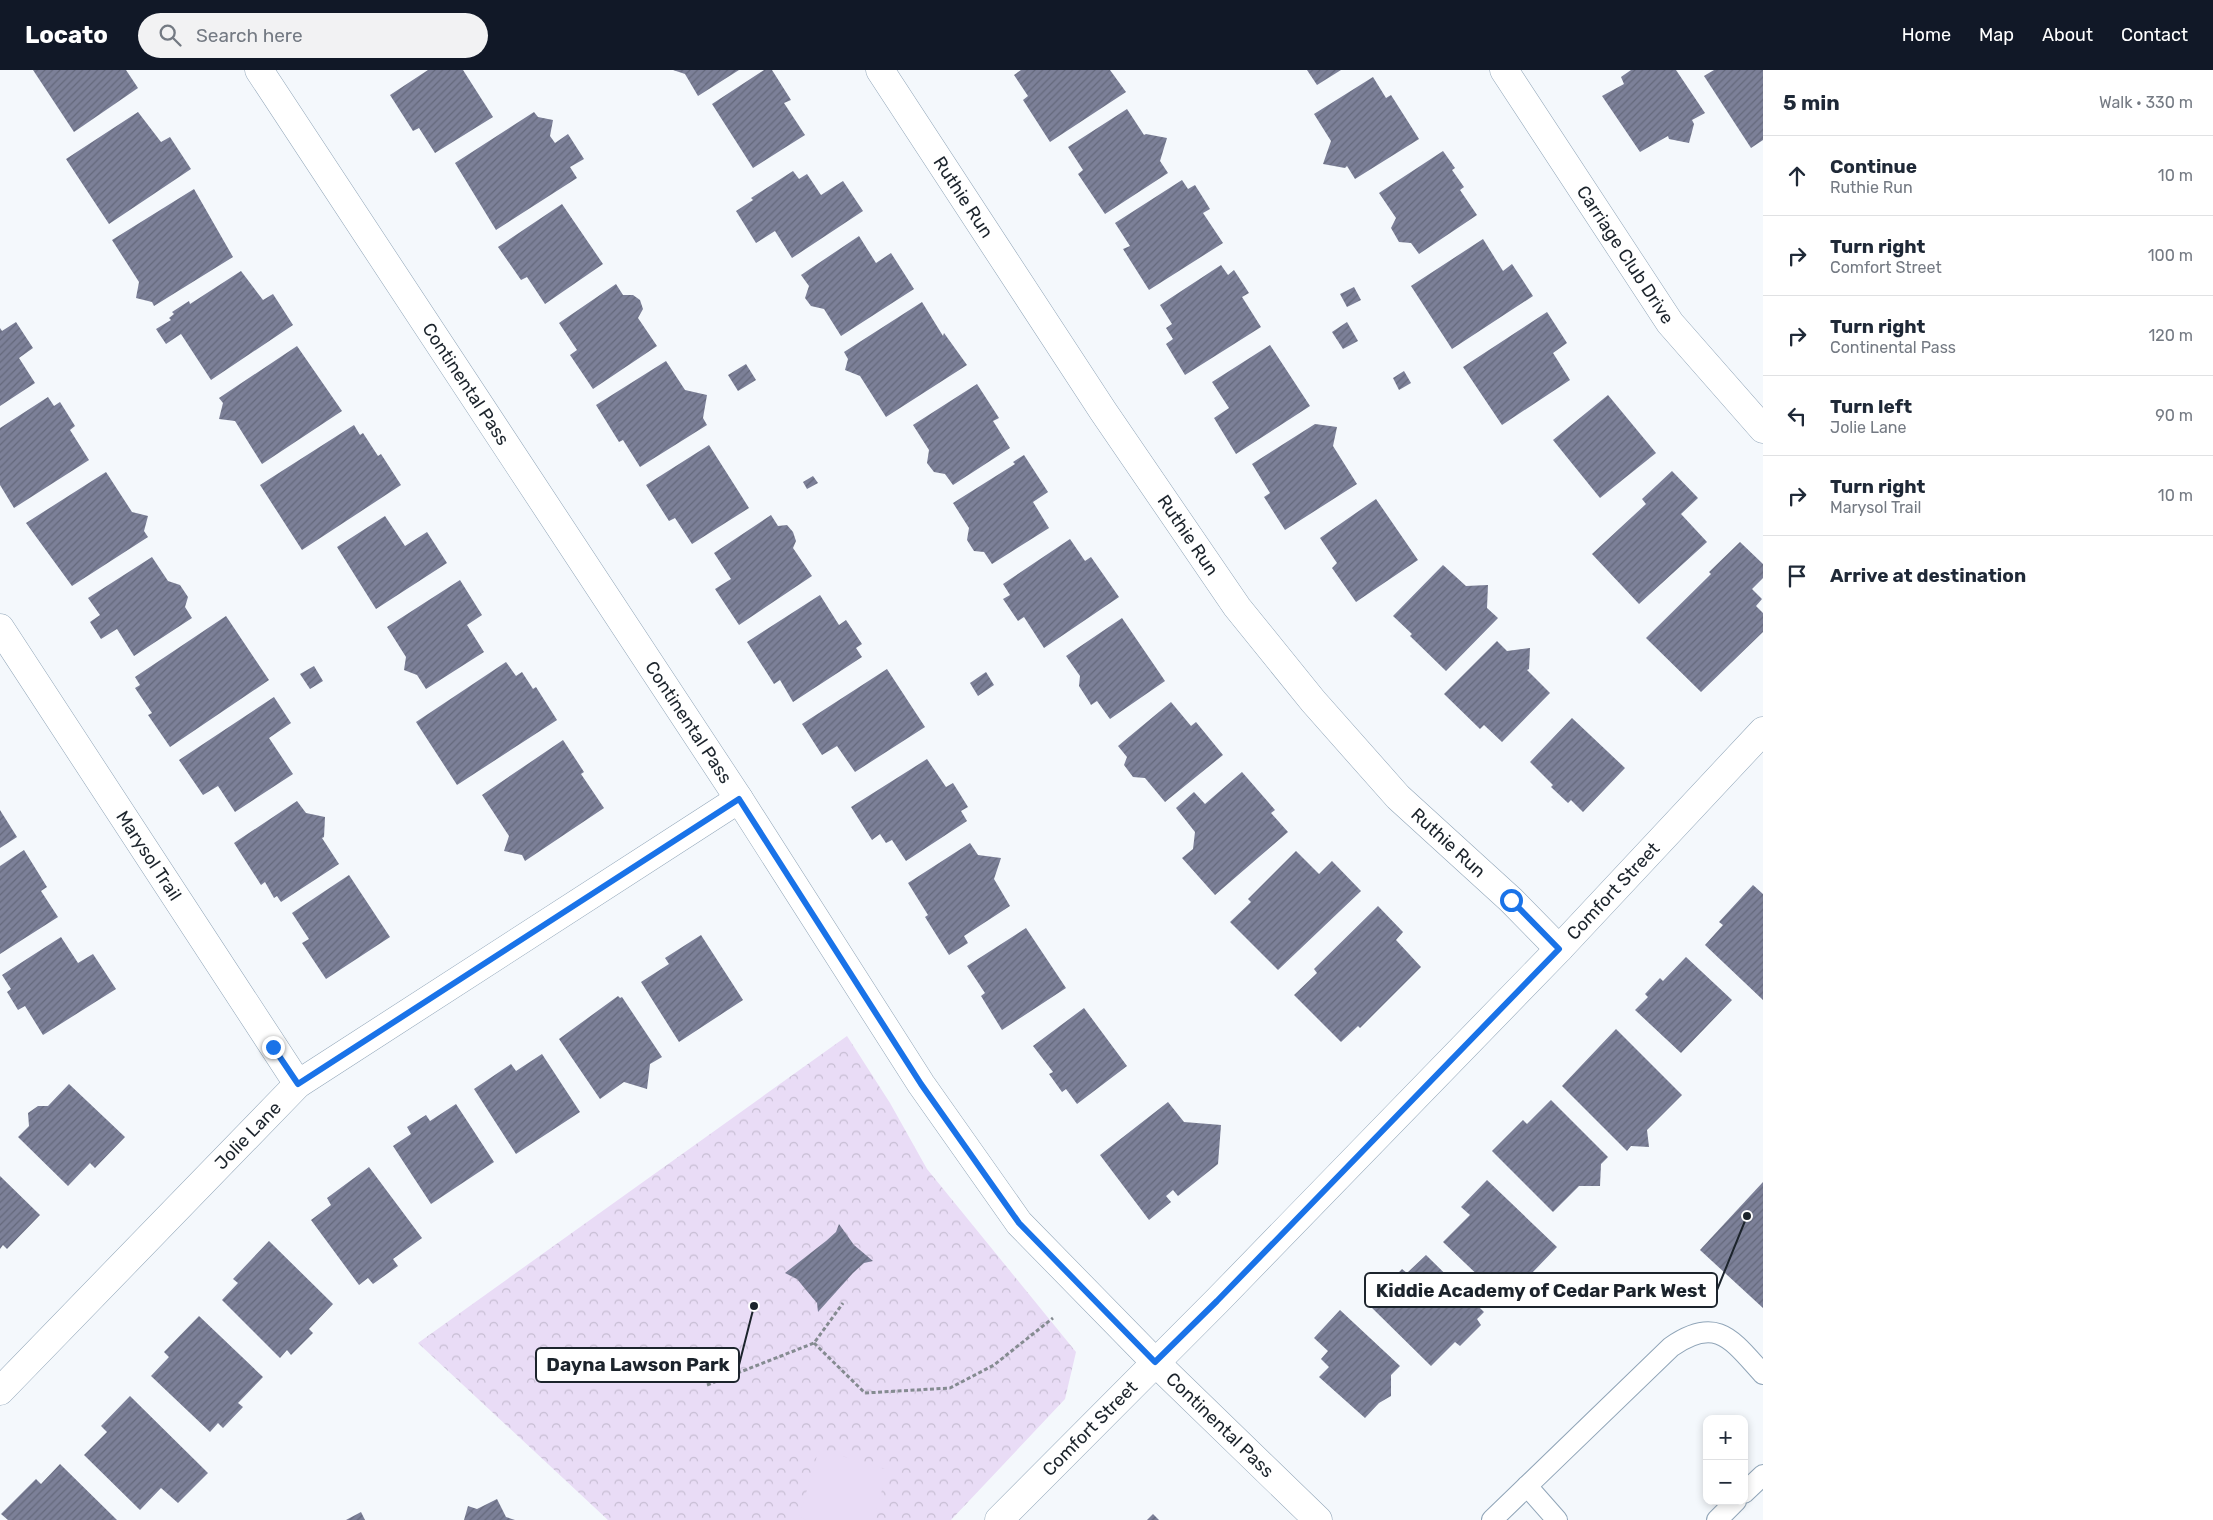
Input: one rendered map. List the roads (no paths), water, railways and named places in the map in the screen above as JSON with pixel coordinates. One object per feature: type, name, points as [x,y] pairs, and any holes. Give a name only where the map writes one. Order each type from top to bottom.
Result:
[{"type":"street","name":"Continental Pass","points":[[259,70],[739,799],[921,1084],[1019,1223],[1155,1362],[1318,1520]]},
{"type":"street","name":"Ruthie Run","points":[[880,70],[1103,411],[1237,607],[1313,700],[1398,797],[1511,900],[1559,949]]},
{"type":"street","name":"Carriage Club Drive","points":[[1504,70],[1670,323],[1763,429]]},
{"type":"street","name":"Marysol Trail","points":[[0,628],[298,1084]]},
{"type":"street","name":"Comfort Street","points":[[999,1520],[1217,1301],[1559,949],[1763,732]]},
{"type":"street","name":"Jolie Lane","points":[[0,1391],[298,1084],[739,799]]},
{"type":"lane","points":[[1492,1520],[1671,1347],[1686,1336],[1702,1331],[1720,1334],[1736,1344],[1763,1374]]},
{"type":"lane","points":[[1748,1489],[1763,1475]]},
{"type":"lane","points":[[1526,1486],[1557,1520]]},
{"type":"lane","points":[[1717,1520],[1732,1505]]},
{"type":"place","name":"Kiddie Academy of Cedar Park West","points":[[1747,1216]]},
{"type":"place","name":"Dayna Lawson Park","points":[[754,1306]]}]
